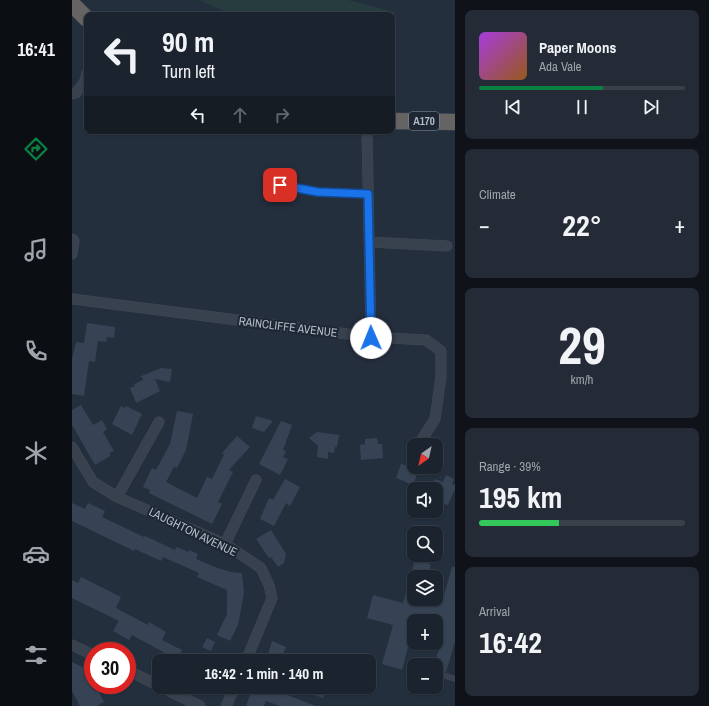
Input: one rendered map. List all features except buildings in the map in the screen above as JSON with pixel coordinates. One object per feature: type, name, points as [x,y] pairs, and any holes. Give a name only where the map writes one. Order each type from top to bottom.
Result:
[{"type":"highway","points":[[72,4],[84,16]]},
{"type":"highway","name":"A170","points":[[395,121],[455,122]]},
{"type":"street","points":[[72,94],[76,93],[84,82]]},
{"type":"street","points":[[367,134],[371,338]]},
{"type":"street","points":[[72,239],[74,241],[72,254]]},
{"type":"street","points":[[369,242],[447,246]]},
{"type":"street","name":"RAINCLIFFE AVENUE","points":[[72,299],[371,338],[426,340],[441,351],[441,377],[435,419],[423,438]]},
{"type":"street","points":[[117,497],[159,422]]},
{"type":"street","name":"LAUGHTON AVENUE","points":[[72,447],[94,482],[117,497],[225,544],[261,568],[269,585],[272,598],[249,654]]},
{"type":"street","points":[[225,544],[256,480]]},
{"type":"street","points":[[72,645],[84,651]]},
{"type":"street","points":[[136,674],[152,682]]},
{"type":"street","points":[[176,694],[200,706]]},
{"type":"street","points":[[226,706],[232,694]]},
{"type":"lane","points":[[280,185],[318,192],[368,194]]},
{"type":"lane","points":[[443,675],[455,679]]},
{"type":"green space","points":[[199,0],[348,0],[394,12],[225,12]]},
{"type":"route","points":[[280,185],[318,192],[351,195],[368,194],[371,338]]}]
